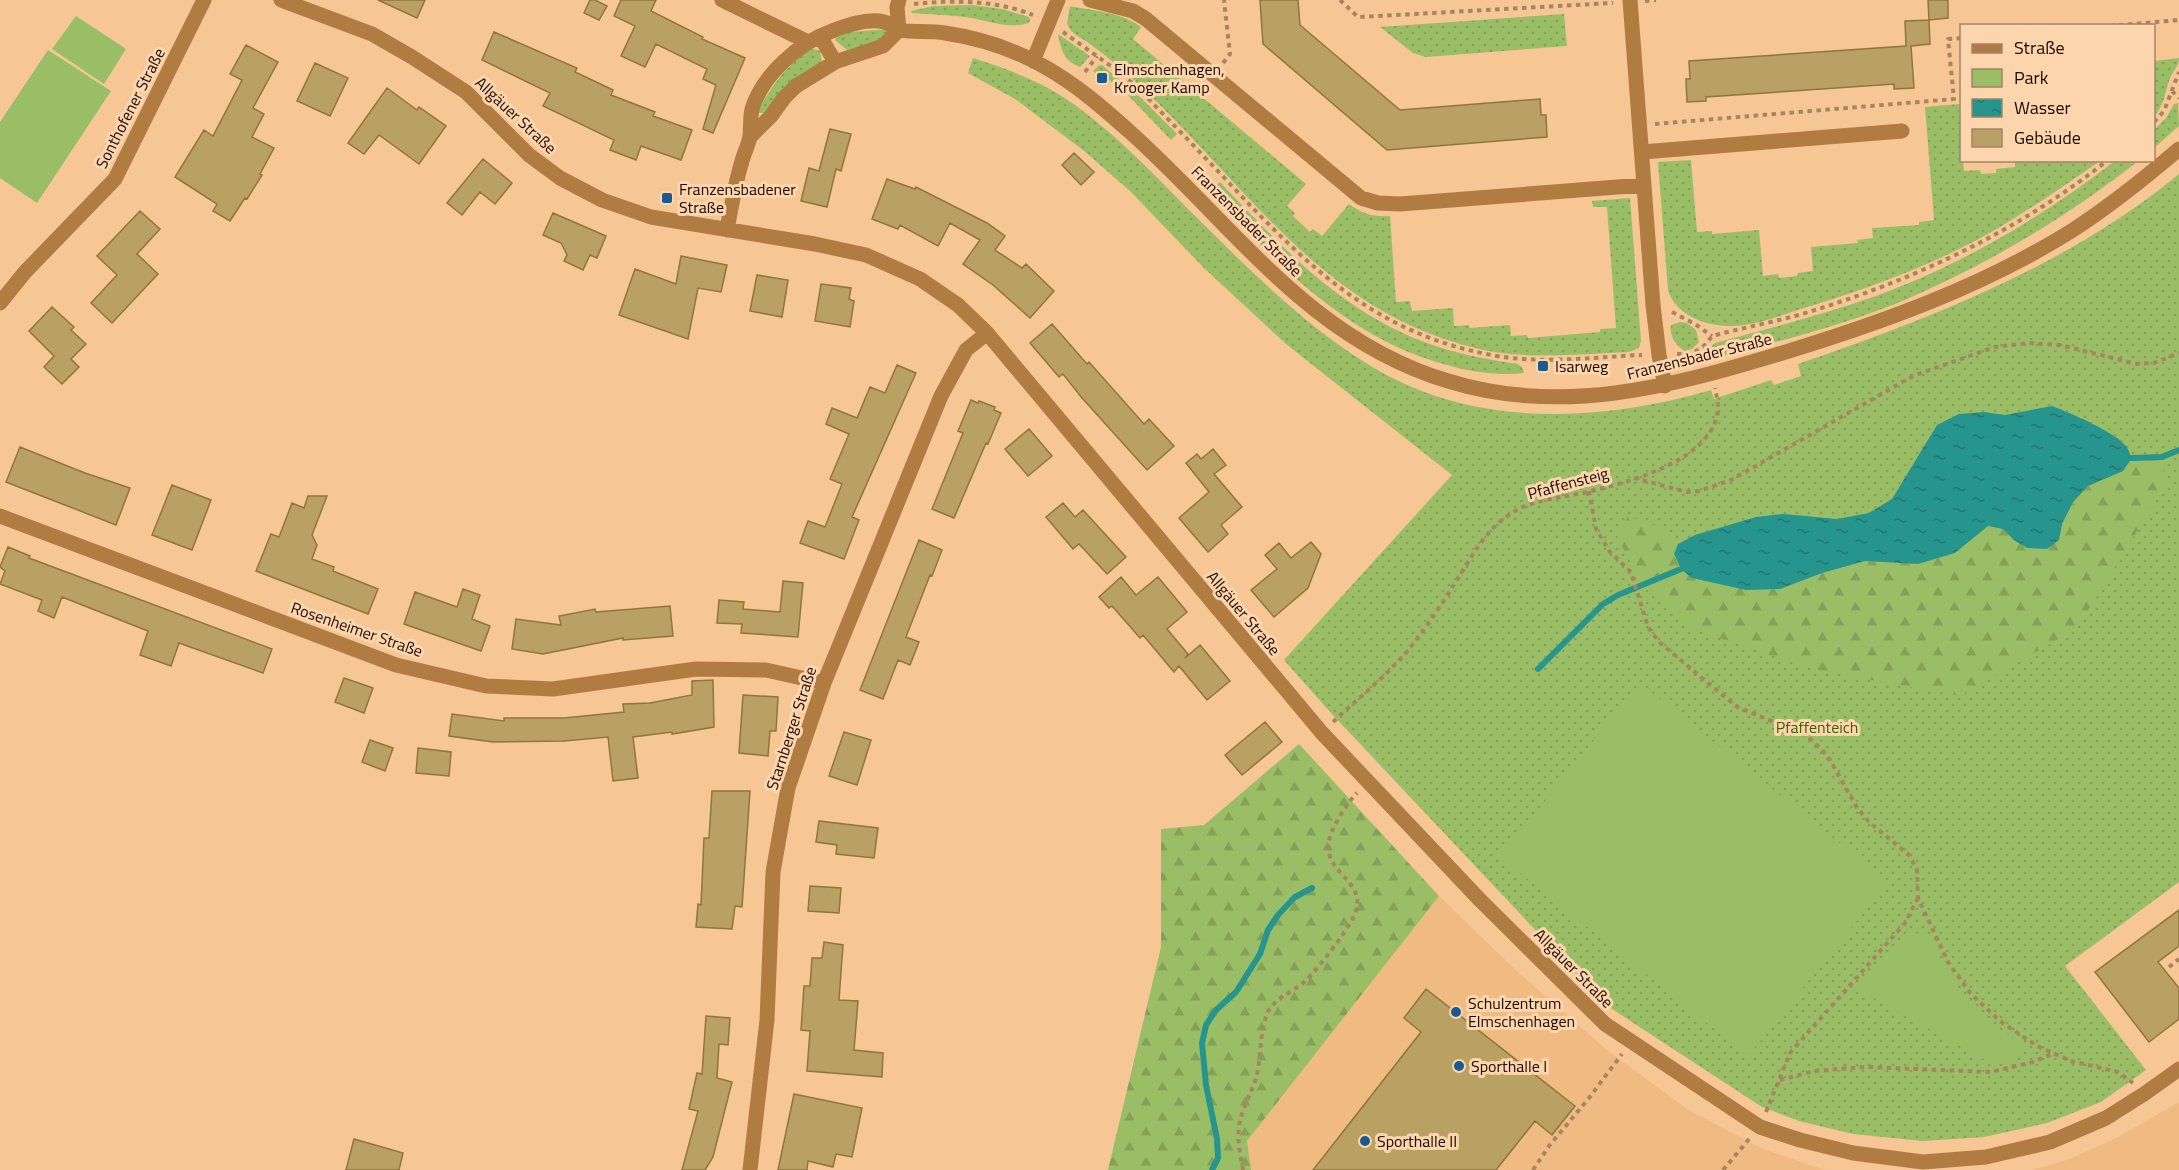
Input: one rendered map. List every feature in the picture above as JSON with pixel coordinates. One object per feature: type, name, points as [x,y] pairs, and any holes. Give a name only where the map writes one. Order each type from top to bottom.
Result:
[{"type":"street","name":"Sonthofener Straße","points":[[0,303],[25,273],[116,179],[204,0]]},
{"type":"street","name":"Allgäuer Straße","points":[[281,0],[372,34],[412,57],[466,92],[529,155],[560,178],[612,204],[651,217],[815,244],[866,255],[920,279],[958,305],[987,333],[1322,733],[1480,900],[1605,1024],[1760,1126],[1800,1140],[1853,1154],[1923,1161],[1986,1157],[2050,1142],[2106,1118],[2179,1069]]},
{"type":"street","points":[[723,0],[814,39],[835,62]]},
{"type":"street","points":[[1033,61],[1058,0]]},
{"type":"street","points":[[1090,0],[1133,11],[1214,75],[1353,193],[1378,203],[1410,203],[1643,185]]},
{"type":"street","points":[[1630,1],[1653,305],[1665,386]]},
{"type":"street","points":[[898,4],[899,30]]},
{"type":"street","name":"Franzensbader Straße","points":[[727,230],[738,176],[750,137],[751,113],[762,90],[790,56],[814,39],[849,25],[882,21],[899,30],[945,33],[1001,48],[1033,61],[1088,95],[1165,164],[1253,256],[1307,305],[1378,352],[1447,381],[1509,394],[1583,397],[1628,393],[1713,374],[1844,334],[1924,305],[1964,288],[2073,230],[2124,194],[2179,149]]},
{"type":"street","name":"Franzensbader Straße","points":[[750,137],[796,86],[835,62],[883,46],[899,30]]},
{"type":"street","points":[[1642,152],[1902,131]]},
{"type":"street","name":"Starnberger Straße","points":[[750,1170],[767,1020],[773,872],[788,788],[824,683],[941,396],[966,350],[987,333]]},
{"type":"street","name":"Rosenheimer Straße","points":[[0,516],[396,665],[486,686],[553,689],[696,669],[766,670],[824,683]]},
{"type":"path","points":[[1214,75],[1230,54],[1224,0]]},
{"type":"path","points":[[1340,0],[1358,17],[1630,1]]},
{"type":"path","points":[[898,4],[981,1],[1026,11],[1049,22],[1137,87],[1275,232],[1312,267],[1360,303],[1391,321],[1449,345],[1498,357],[1530,360],[1685,354],[1698,351],[1712,336],[1798,315],[1912,275],[1986,240],[2045,205],[2105,162]]},
{"type":"path","points":[[2133,24],[2179,20]]},
{"type":"path","points":[[1640,125],[1954,99],[1948,39],[1960,38]]},
{"type":"path","points":[[2155,121],[2164,111],[2179,72]]},
{"type":"path","points":[[2172,91],[2179,98]]},
{"type":"path","points":[[1653,305],[1685,318],[1712,336]]},
{"type":"path","points":[[1633,478],[1687,492],[1712,488],[1731,480],[1913,376],[1995,347],[2028,343],[2060,345],[2137,364],[2154,363],[2179,353]]},
{"type":"path","name":"Pfaffensteig","points":[[1322,733],[1403,656],[1452,588],[1479,544],[1492,529],[1520,508],[1542,500],[1589,491],[1633,478],[1684,457],[1703,442],[1711,432],[1718,410],[1713,374],[1705,345]]},
{"type":"path","points":[[1589,491],[1596,529],[1610,552],[1625,565],[1634,579],[1648,627],[1659,642],[1737,706],[1806,735],[1822,750],[1856,806],[1868,821],[1910,855],[1917,870],[1918,898],[1948,962],[1971,994],[2000,1021],[2052,1054],[2118,1072],[2130,1079],[2144,1094]]},
{"type":"path","points":[[1243,1170],[1239,1125],[1256,1078],[1266,1015],[1272,1006],[1304,981],[1317,967],[1353,917],[1357,906],[1356,896],[1352,885],[1329,857],[1329,835],[1348,802],[1370,782]]},
{"type":"path","points":[[1723,1170],[1760,1126],[1790,1053],[1905,924],[1918,898]]},
{"type":"path","points":[[2169,967],[2179,959]]},
{"type":"path","points":[[1533,1170],[1631,1041]]},
{"type":"path","points":[[1779,1080],[1814,1071],[1866,1067],[1991,1072],[2033,1062],[2052,1054]]},
{"type":"shaded area","name":"Schulzentrum Elmschenhagen","points":[[1439,896],[1521,975],[1607,1050],[1687,1109],[1763,1149],[1825,1170],[1251,1170],[1247,1141]]},
{"type":"shaded area","points":[[2179,1102],[2179,1170],[2032,1170],[2070,1159],[2120,1136]]},
{"type":"green space","points":[[972,5],[1002,9],[1029,17],[1030,20],[1029,23],[1020,25],[1004,25],[972,18],[912,13],[911,11],[934,6]]},
{"type":"green space","points":[[1070,6],[1116,15],[1141,27],[1133,39],[1306,184],[1287,206],[1295,213],[1293,216],[1310,232],[1313,229],[1322,236],[1349,204],[1368,214],[1390,216],[1396,302],[1410,301],[1412,311],[1453,308],[1454,326],[1469,325],[1470,328],[1510,325],[1511,336],[1527,335],[1528,338],[1600,332],[1600,329],[1616,328],[1607,207],[1593,207],[1592,201],[1630,198],[1641,341],[1639,348],[1629,352],[1550,355],[1490,351],[1421,330],[1376,307],[1336,280],[1298,248],[1150,95],[1124,71],[1072,32],[1067,23]]},
{"type":"green space","points":[[1564,14],[1567,46],[1426,57],[1413,53],[1380,27]]},
{"type":"green space","points":[[76,16],[126,49],[104,84],[52,49]]},
{"type":"green space","points":[[889,29],[896,37],[847,50],[835,38],[850,32]]},
{"type":"green space","points":[[1058,34],[1090,56],[1080,67],[1070,62],[1064,54]]},
{"type":"green space","points":[[811,48],[820,51],[822,62],[765,113],[759,113],[760,107],[782,74]]},
{"type":"green space","points":[[48,50],[111,91],[37,203],[0,178],[0,122]]},
{"type":"green space","name":"Pfaffenteich","points":[[973,58],[1042,85],[1067,99],[1093,119],[1134,155],[1271,290],[1317,329],[1366,363],[1406,384],[1448,400],[1491,409],[1535,414],[1624,409],[1711,390],[1714,399],[1771,380],[1774,385],[1801,376],[1798,364],[1949,307],[2045,262],[2136,207],[2179,174],[2179,882],[2065,966],[2146,1070],[2101,1102],[2047,1123],[1984,1137],[1923,1141],[1853,1134],[1799,1121],[1762,1107],[1606,1005],[1331,713],[1284,660],[1452,475],[1286,344],[1205,269],[1130,191],[1083,150],[1015,99],[968,73]]},
{"type":"green space","points":[[2179,58],[2163,102],[2155,116],[2155,61]]},
{"type":"green space","points":[[1102,65],[1141,98],[1177,134],[1171,140],[1123,90],[1093,71]]},
{"type":"green space","points":[[2178,103],[2179,126],[2155,147],[2155,129],[2166,118],[2174,104]]},
{"type":"green space","points":[[1959,104],[1960,162],[1963,162],[1964,171],[1980,170],[1981,174],[1996,173],[1996,169],[2015,167],[2015,162],[2099,162],[1986,235],[1964,247],[1872,286],[1760,322],[1735,326],[1704,322],[1686,314],[1678,307],[1668,290],[1658,162],[1691,160],[1697,232],[1712,231],[1712,234],[1759,230],[1763,276],[1778,274],[1779,278],[1797,276],[1798,273],[1813,271],[1811,247],[1858,243],[1857,240],[1873,238],[1872,228],[1919,225],[1919,222],[1934,220],[1925,107]]},
{"type":"green space","points":[[2114,162],[2137,162],[2084,201],[2027,238],[1938,285],[1860,317],[1715,358],[1712,346],[1715,343],[1853,304],[1937,271],[1999,238],[2059,202]]},
{"type":"green space","points":[[1220,182],[1269,233],[1320,280],[1377,320],[1442,348],[1470,356],[1518,364],[1524,373],[1485,373],[1447,365],[1411,353],[1377,337],[1346,318],[1288,271],[1209,191]]},
{"type":"green space","points":[[1680,322],[1687,323],[1696,330],[1699,342],[1692,349],[1685,351],[1672,337],[1671,325]]},
{"type":"green space","points":[[2162,457],[2165,486],[2077,628],[1960,696],[1812,669],[1689,628],[1649,593],[1617,538],[1628,516],[1662,528],[1678,544],[1674,554],[1692,578],[1746,590],[1780,589],[1822,573],[1865,561],[1918,564],[1955,553],[1988,526],[2003,529],[2014,540],[2059,540],[2062,524],[2073,502],[2088,486],[2123,471],[2132,458]]},
{"type":"green space","points":[[1640,683],[1888,882],[1748,1056],[1500,857]]},
{"type":"green space","points":[[1299,744],[1439,896],[1247,1141],[1251,1170],[1108,1170],[1161,947],[1161,829],[1204,825]]},
{"type":"green space","points":[[1907,932],[1928,934],[1964,995],[1983,1016],[2026,1045],[2015,1060],[1985,1060],[1856,988]]},
{"type":"water","points":[[2052,406],[2091,423],[2119,439],[2132,458],[2123,471],[2088,486],[2073,502],[2062,524],[2059,540],[2047,549],[2027,548],[2003,529],[1988,526],[1955,553],[1918,564],[1865,561],[1822,573],[1780,589],[1746,590],[1692,578],[1681,569],[1674,554],[1678,544],[1695,535],[1756,517],[1783,514],[1837,519],[1869,513],[1892,499],[1937,425],[1959,414],[1984,412],[2005,415]]},
{"type":"building","points":[[378,0],[425,0],[417,18]]},
{"type":"building","points":[[590,0],[607,6],[599,20],[584,13]]},
{"type":"building","points":[[621,0],[656,0],[651,11],[703,37],[702,39],[745,58],[713,133],[703,129],[716,85],[703,79],[707,69],[656,44],[645,67],[621,56],[635,26],[614,16]]},
{"type":"building","points":[[1260,0],[1298,0],[1300,25],[1400,110],[1540,99],[1541,115],[1546,115],[1547,137],[1387,150],[1263,44]]},
{"type":"building","points":[[1928,0],[1948,0],[1948,18],[1929,20]]},
{"type":"building","points":[[1929,20],[1930,44],[1911,46],[1914,88],[1894,89],[1894,84],[1706,97],[1706,101],[1687,102],[1686,79],[1690,79],[1689,61],[1906,46],[1905,21]]},
{"type":"building","points":[[494,32],[577,68],[575,72],[613,90],[611,95],[655,112],[653,116],[692,130],[681,160],[641,146],[636,160],[610,150],[614,140],[543,106],[550,93],[482,60]]},
{"type":"building","points":[[246,45],[278,62],[253,108],[264,114],[252,137],[274,148],[260,174],[262,175],[230,221],[213,211],[217,204],[175,177],[204,130],[213,136],[242,80],[230,74]]},
{"type":"building","points":[[315,63],[348,78],[330,116],[297,101]]},
{"type":"building","points":[[387,88],[417,110],[419,107],[446,126],[419,164],[379,135],[364,154],[348,143]]},
{"type":"building","points":[[830,129],[851,134],[841,171],[836,169],[827,207],[801,201],[809,168],[819,171]]},
{"type":"building","points":[[1074,153],[1094,172],[1081,185],[1062,165]]},
{"type":"building","points":[[483,159],[512,183],[495,204],[480,192],[462,215],[447,203]]},
{"type":"building","points":[[887,179],[915,189],[916,187],[987,223],[1005,236],[995,250],[1022,268],[1026,264],[1054,291],[1030,318],[993,285],[963,264],[980,240],[950,223],[938,246],[900,225],[898,229],[872,219]]},
{"type":"building","points":[[140,211],[160,229],[137,254],[158,274],[112,323],[91,303],[117,275],[97,256]]},
{"type":"building","points":[[553,213],[606,236],[597,258],[590,255],[583,270],[564,261],[567,255],[561,243],[543,235]]},
{"type":"building","points":[[681,256],[727,265],[721,292],[698,288],[688,339],[619,315],[635,269],[676,284]]},
{"type":"building","points":[[757,275],[788,280],[782,317],[750,311]]},
{"type":"building","points":[[821,284],[851,288],[849,299],[854,301],[850,327],[815,321]]},
{"type":"building","points":[[52,307],[74,327],[71,330],[86,344],[71,359],[79,367],[62,384],[44,367],[54,356],[29,331]]},
{"type":"building","points":[[1052,324],[1144,424],[1149,419],[1174,446],[1147,470],[1063,374],[1059,377],[1030,343]]},
{"type":"building","points":[[897,365],[916,373],[852,517],[859,520],[844,559],[800,543],[808,521],[825,527],[842,484],[830,479],[849,434],[826,424],[832,408],[857,418],[870,387],[885,393]]},
{"type":"building","points":[[971,400],[995,407],[994,410],[1001,413],[954,518],[932,509],[963,433],[958,431]]},
{"type":"building","points":[[1029,429],[1052,456],[1028,476],[1005,449]]},
{"type":"building","points":[[20,447],[130,488],[116,525],[6,482]]},
{"type":"building","points":[[1213,449],[1226,465],[1214,474],[1242,507],[1221,525],[1228,534],[1208,552],[1179,518],[1209,492],[1186,463],[1197,454],[1201,459]]},
{"type":"building","points":[[172,485],[211,500],[192,550],[152,535]]},
{"type":"building","points":[[308,496],[327,496],[312,535],[317,545],[312,559],[334,567],[333,571],[378,589],[368,614],[256,571],[271,534],[279,537],[292,503],[304,508]]},
{"type":"building","points":[[1063,503],[1075,517],[1083,510],[1126,557],[1107,574],[1079,544],[1073,549],[1046,517]]},
{"type":"building","points":[[919,540],[942,550],[906,637],[919,642],[910,665],[898,660],[883,699],[860,690]]},
{"type":"building","points":[[1311,542],[1321,554],[1308,588],[1274,617],[1251,590],[1277,569],[1265,555],[1279,543],[1291,558]]},
{"type":"building","points":[[8,547],[30,556],[29,558],[272,649],[263,673],[179,643],[171,666],[140,655],[148,631],[62,597],[54,618],[38,611],[42,600],[0,584],[5,571],[0,567]]},
{"type":"building","points":[[1121,577],[1136,595],[1158,577],[1187,612],[1167,629],[1188,654],[1185,658],[1200,645],[1230,681],[1207,700],[1179,666],[1174,672],[1143,635],[1140,638],[1112,606],[1109,608],[1099,597]]},
{"type":"building","points":[[783,581],[803,583],[798,637],[741,633],[742,624],[717,623],[719,600],[744,602],[743,609],[780,612]]},
{"type":"building","points":[[463,589],[480,595],[472,619],[490,626],[481,651],[404,624],[415,592],[457,607]]},
{"type":"building","points":[[670,606],[673,636],[623,640],[623,638],[543,654],[512,649],[516,619],[561,625],[559,616],[595,609],[596,612]]},
{"type":"building","points":[[344,678],[373,688],[364,713],[335,702]]},
{"type":"building","points":[[713,680],[714,727],[672,734],[672,732],[633,737],[638,778],[613,781],[608,737],[564,741],[493,742],[449,736],[452,714],[504,721],[504,718],[564,718],[624,712],[623,704],[650,703],[692,695],[692,681]]},
{"type":"building","points":[[743,695],[778,697],[776,731],[770,731],[768,756],[739,753]]},
{"type":"building","points":[[1265,722],[1282,742],[1242,775],[1225,755]]},
{"type":"building","points":[[844,732],[871,740],[857,785],[829,776]]},
{"type":"building","points":[[370,740],[393,748],[385,771],[362,762]]},
{"type":"building","points":[[418,748],[451,752],[449,776],[416,773]]},
{"type":"building","points":[[712,791],[750,791],[742,907],[735,906],[732,929],[696,927],[698,904],[701,905],[704,838],[709,838]]},
{"type":"building","points":[[819,821],[878,828],[874,858],[836,854],[837,845],[816,842]]},
{"type":"building","points":[[810,886],[841,888],[839,913],[808,911]]},
{"type":"building","points":[[2179,910],[2179,946],[2158,962],[2179,988],[2179,1019],[2149,1042],[2095,972]]},
{"type":"building","points":[[824,942],[843,945],[839,1000],[858,1001],[854,1050],[883,1053],[882,1077],[807,1071],[810,1031],[801,1030],[804,986],[810,986],[812,958],[822,958]]},
{"type":"building","name":"Sporthalle I","points":[[1426,989],[1575,1106],[1552,1135],[1535,1121],[1496,1170],[1313,1170],[1421,1032],[1404,1018]]},
{"type":"building","points":[[706,1016],[730,1018],[728,1045],[719,1044],[717,1078],[732,1082],[713,1157],[705,1170],[682,1170],[698,1111],[689,1109],[697,1073],[702,1074]]},
{"type":"building","points":[[794,1094],[862,1108],[852,1157],[836,1154],[833,1167],[808,1161],[807,1170],[778,1170]]},
{"type":"building","points":[[354,1139],[403,1153],[399,1170],[346,1170]]},
{"type":"waterway","points":[[2132,458],[2162,457],[2179,450]]},
{"type":"waterway","points":[[1538,669],[1603,604],[1618,595],[1681,569]]},
{"type":"waterway","points":[[1212,1170],[1218,1158],[1217,1139],[1206,1085],[1202,1043],[1206,1025],[1216,1010],[1236,992],[1260,954],[1268,930],[1278,915],[1295,897],[1312,888]]},
{"type":"place","name":"Elmschenhagen, Krooger Kamp","points":[[1102,78]]},
{"type":"place","name":"Franzensbadener Straße","points":[[667,198]]},
{"type":"place","name":"Isarweg","points":[[1543,366]]},
{"type":"place","name":"Schulzentrum Elmschenhagen","points":[[1456,1012]]},
{"type":"place","name":"Sporthalle I","points":[[1459,1066]]},
{"type":"place","name":"Sporthalle II","points":[[1365,1141]]}]
